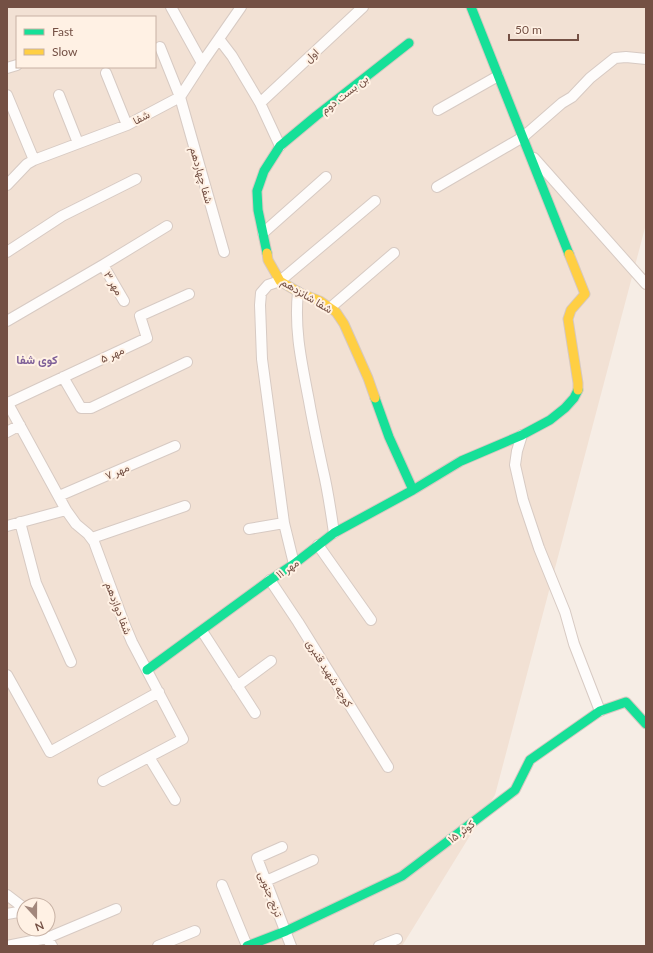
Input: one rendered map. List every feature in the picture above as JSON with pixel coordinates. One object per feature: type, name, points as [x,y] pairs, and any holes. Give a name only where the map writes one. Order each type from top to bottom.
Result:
[{"type":"street","points":[[171,7],[202,64]]},
{"type":"street","name":"شفا","points":[[7,185],[27,164],[34,160],[127,124],[180,97],[241,7]]},
{"type":"street","name":"اول","points":[[260,103],[362,7]]},
{"type":"street","points":[[471,7],[529,153],[646,284]]},
{"type":"street","points":[[219,39],[232,56],[260,103],[280,146]]},
{"type":"street","name":"بن بست دوم","points":[[280,146],[409,43]]},
{"type":"street","name":"شفا چهاردهم","points":[[160,47],[180,97],[224,252]]},
{"type":"street","points":[[438,187],[523,138],[562,103],[572,97],[590,78],[615,58],[626,57],[646,59]]},
{"type":"street","points":[[106,73],[127,124]]},
{"type":"street","points":[[438,110],[498,76]]},
{"type":"street","points":[[7,95],[34,160]]},
{"type":"street","points":[[59,95],[78,143]]},
{"type":"street","name":"شفا شانزدهم","points":[[280,146],[264,171],[257,191],[258,210],[268,260],[280,281],[298,292],[320,301],[336,312],[344,324],[368,378],[389,437],[413,490]]},
{"type":"street","name":"مهر ۱۱","points":[[148,670],[294,564],[334,533],[413,490],[461,461],[522,435],[550,420],[565,408],[574,398],[578,390],[578,383],[568,319],[571,310],[585,294],[529,153]]},
{"type":"street","points":[[263,233],[326,177]]},
{"type":"street","points":[[7,252],[62,216],[136,179]]},
{"type":"street","points":[[294,564],[284,523],[262,359],[261,293],[268,285],[280,281],[375,201]]},
{"type":"street","points":[[7,321],[103,266],[167,226]]},
{"type":"street","points":[[330,308],[394,253]]},
{"type":"street","name":"مهر ۳","points":[[103,266],[124,301]]},
{"type":"street","points":[[298,292],[297,327],[299,347],[316,439],[324,471],[334,533]]},
{"type":"street","name":"مهر ۵","points":[[7,403],[147,338],[140,316],[189,294]]},
{"type":"street","points":[[63,377],[81,408],[91,408],[187,362]]},
{"type":"street","name":"شفا دوازدهم","points":[[7,403],[66,510],[76,524],[92,538],[132,642],[183,739],[103,781]]},
{"type":"street","points":[[7,432],[20,425]]},
{"type":"street","points":[[522,435],[517,451],[515,465],[523,500],[539,548],[565,612],[574,644],[600,711]]},
{"type":"street","name":"مهر ۷","points":[[58,496],[175,446]]},
{"type":"street","points":[[92,538],[186,506]]},
{"type":"street","points":[[7,526],[66,510]]},
{"type":"street","points":[[20,522],[36,583],[71,662]]},
{"type":"street","points":[[249,529],[284,523]]},
{"type":"street","points":[[318,545],[371,620]]},
{"type":"street","name":"کوچه شهید قنبری","points":[[270,580],[298,622],[388,767]]},
{"type":"street","points":[[202,631],[255,713]]},
{"type":"street","points":[[238,686],[271,661]]},
{"type":"street","points":[[7,675],[50,752],[159,692]]},
{"type":"street","name":"کوثر ۱۵","points":[[247,946],[286,930],[402,876],[515,790],[530,760],[600,711],[626,702],[646,724]]},
{"type":"street","points":[[149,757],[175,800]]},
{"type":"street","name":"ترنج جنوبی","points":[[282,847],[256,858],[286,930],[291,946]]},
{"type":"street","points":[[266,881],[313,860]]},
{"type":"street","points":[[222,884],[247,946]]},
{"type":"street","points":[[7,895],[16,902]]},
{"type":"street","points":[[7,946],[50,942],[116,909]]},
{"type":"street","points":[[158,946],[195,931]]},
{"type":"street","points":[[379,946],[398,939]]},
{"type":"shaded area","points":[[7,7],[646,7],[646,224],[495,795],[402,946],[7,946]]},
{"type":"traffic: fast","points":[[471,7],[569,254]]},
{"type":"traffic: fast","points":[[267,253],[258,210],[257,191],[264,171],[280,146],[409,43]]},
{"type":"traffic: fast","points":[[147,670],[294,564],[334,533],[413,490],[461,461],[522,435],[550,420],[565,408],[574,398],[578,390]]},
{"type":"traffic: fast","points":[[375,398],[389,437],[413,490]]},
{"type":"traffic: fast","points":[[247,946],[286,931],[402,876],[515,790],[530,760],[600,711],[626,702],[646,724]]},
{"type":"traffic: slow","points":[[267,253],[268,260],[280,281],[300,293],[320,301],[336,312],[344,324],[368,378],[375,398]]},
{"type":"traffic: slow","points":[[569,254],[585,294],[571,310],[568,319],[578,390]]},
{"type":"district","name":"کوی شفا","points":[[37,359]]}]
